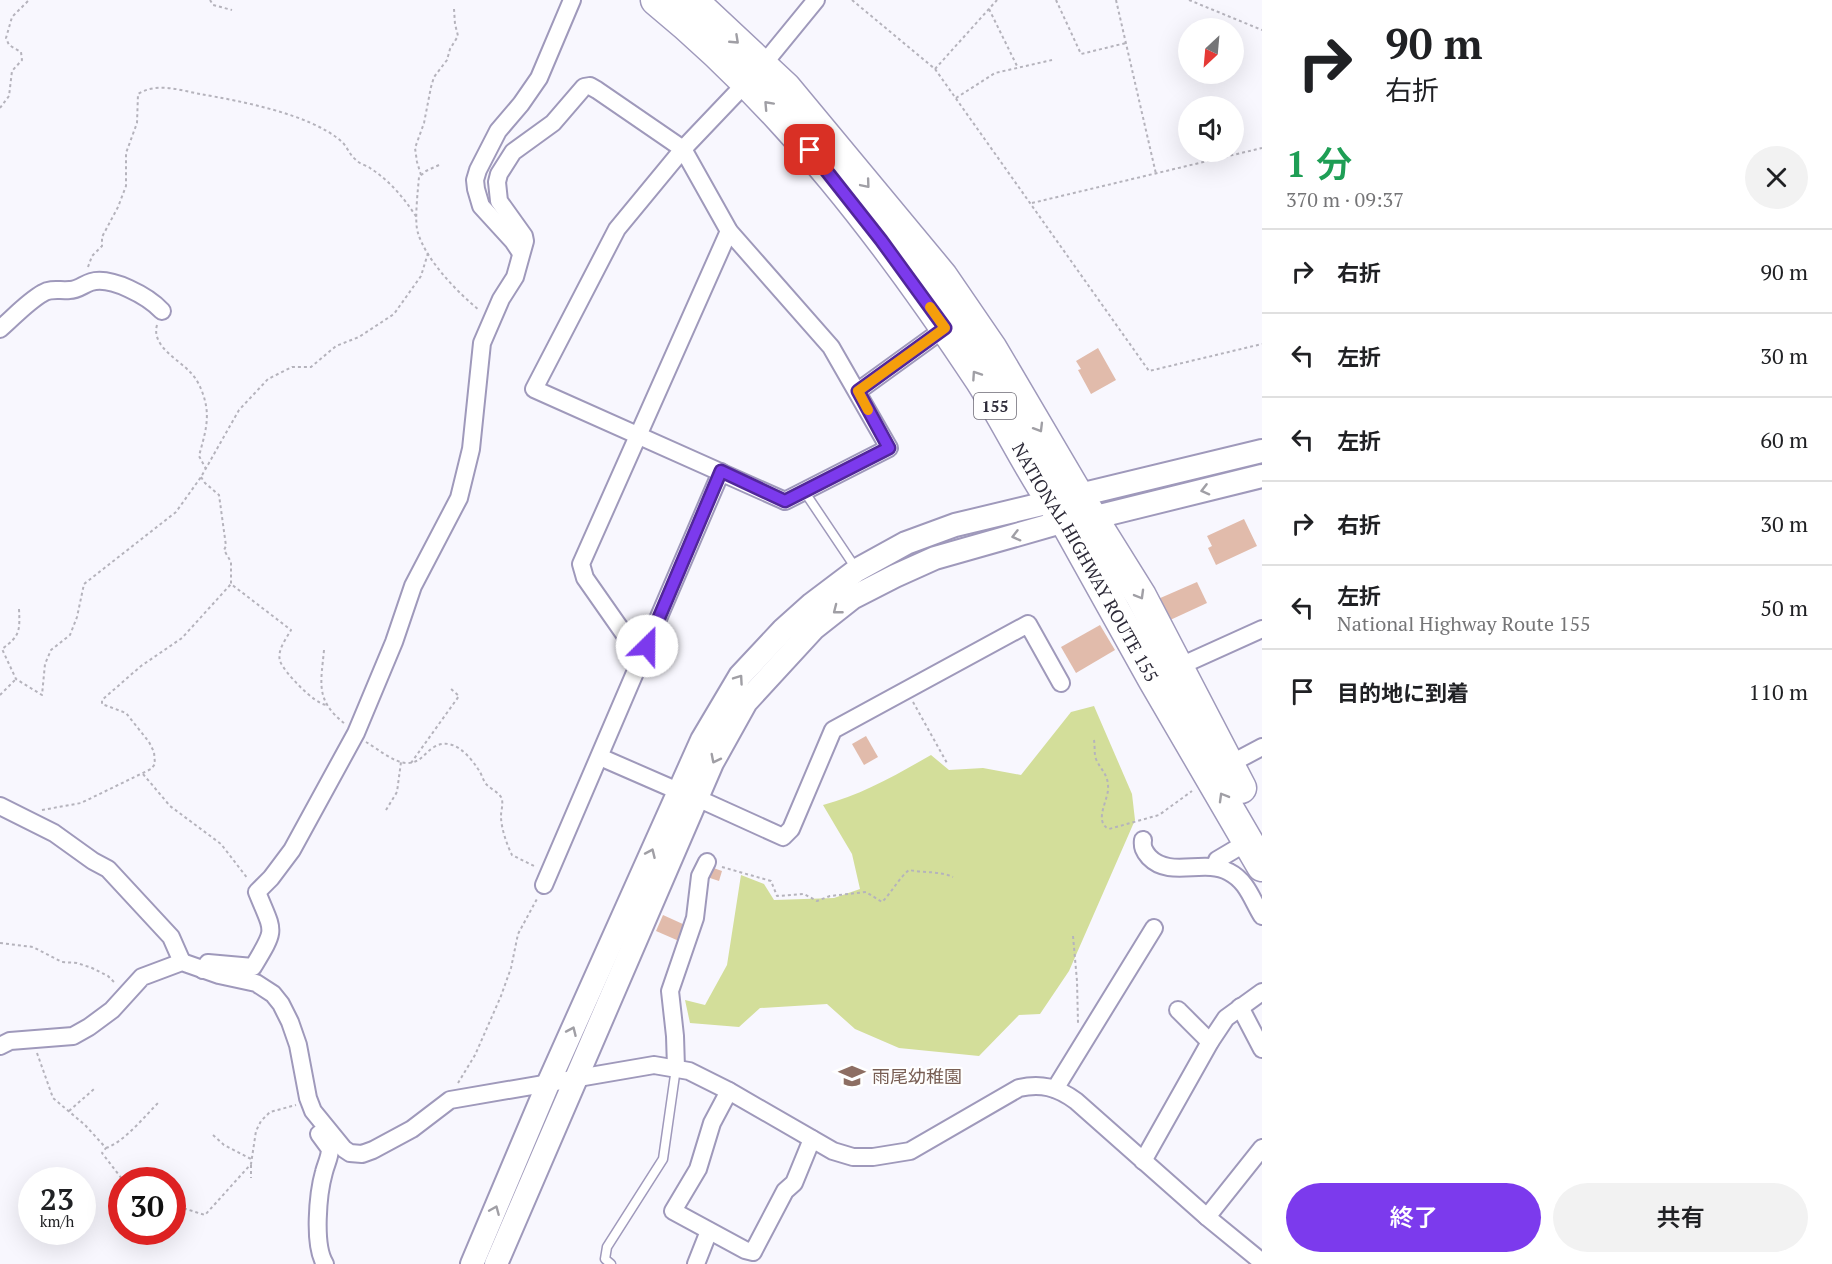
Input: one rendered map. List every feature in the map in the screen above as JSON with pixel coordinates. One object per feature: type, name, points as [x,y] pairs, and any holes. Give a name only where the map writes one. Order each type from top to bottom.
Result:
[{"type":"highway","name":"NATIONAL HIGHWAY ROUTE 155","points":[[656,0],[755,74],[786,88],[942,276],[992,349],[1153,679],[1220,771]]},
{"type":"highway","name":"NATIONAL HIGHWAY ROUTE 155","points":[[692,0],[755,74],[810,150],[881,240],[1072,509],[1141,596],[1178,667],[1220,771],[1258,844]]},
{"type":"street","points":[[520,253],[513,241],[481,206],[477,199],[475,180],[498,130],[521,104],[539,78],[572,0]]},
{"type":"street","points":[[203,970],[208,963],[253,967],[271,933],[270,921],[257,892],[292,850],[356,733],[394,642],[413,586],[459,498],[471,449],[482,343],[501,299],[515,278],[525,241],[525,236],[499,201],[497,192],[499,174],[513,152],[553,123],[584,87],[590,86],[597,90],[683,149],[729,231],[831,347],[889,448],[785,501],[534,389],[617,229],[683,149],[755,74],[816,0]]},
{"type":"street","points":[[647,646],[627,638],[585,578],[581,564],[729,231]]},
{"type":"street","points":[[0,329],[43,293],[55,290],[74,290],[91,282],[100,281],[134,290],[152,301],[162,311]]},
{"type":"street","points":[[858,391],[945,328]]},
{"type":"street","points":[[472,1264],[548,1084],[688,794],[712,763],[746,702],[814,628],[852,598],[935,558],[1072,509],[1262,451]]},
{"type":"street","points":[[547,879],[721,471]]},
{"type":"street","points":[[496,1264],[576,1078],[688,794],[702,740],[740,676],[783,630],[856,570],[906,543],[955,525],[999,516],[1072,509],[1262,476]]},
{"type":"street","points":[[600,757],[783,837],[791,829],[833,730],[1028,624],[1062,683]]},
{"type":"street","points":[[1178,667],[1262,629]]},
{"type":"street","points":[[1220,771],[1262,747]]},
{"type":"street","points":[[0,806],[54,833],[108,869],[171,937],[182,962]]},
{"type":"street","points":[[1143,840],[1144,851],[1160,866],[1216,867],[1228,871],[1245,885],[1262,916]]},
{"type":"street","points":[[1216,867],[1217,860],[1258,844]]},
{"type":"street","points":[[676,1068],[670,991],[695,918],[700,876],[707,862]]},
{"type":"street","points":[[1055,1089],[1154,928]]},
{"type":"street","points":[[0,1046],[10,1041],[73,1036],[89,1028],[104,1016],[142,977],[182,962],[203,970],[256,983],[273,994],[290,1022],[304,1069],[305,1100],[323,1141],[330,1149],[323,1173],[319,1203],[318,1239],[325,1264]]},
{"type":"street","points":[[1143,1161],[1226,1018],[1262,992]]},
{"type":"street","points":[[1239,1007],[1262,1049]]},
{"type":"street","points":[[1178,1010],[1210,1042]]},
{"type":"street","points":[[305,1100],[337,1142],[350,1153],[362,1154],[389,1143],[412,1129],[450,1100],[654,1065],[689,1071],[729,1091],[833,1151],[853,1156],[873,1157],[910,1151],[1019,1088],[1040,1085],[1055,1089],[1076,1101],[1207,1217],[1262,1262]]},
{"type":"street","points":[[729,1091],[712,1123],[698,1169],[673,1211],[745,1250],[753,1252],[785,1191],[794,1183],[812,1139]]},
{"type":"street","points":[[1207,1217],[1262,1148]]},
{"type":"street","points":[[696,1264],[710,1231]]},
{"type":"lane","points":[[804,491],[856,570]]},
{"type":"lane","points":[[611,1264],[605,1259],[607,1247],[663,1159],[676,1068]]},
{"type":"path","points":[[0,108],[9,96],[12,71],[22,60],[21,52],[9,45],[6,38],[12,17],[29,0]]},
{"type":"path","points":[[210,0],[213,5],[232,10]]},
{"type":"path","points":[[852,0],[935,69],[1149,371],[1262,344]]},
{"type":"path","points":[[935,69],[997,0]]},
{"type":"path","points":[[1056,0],[1081,54],[1126,42]]},
{"type":"path","points":[[1116,0],[1156,174]]},
{"type":"path","points":[[1189,0],[1262,30]]},
{"type":"path","points":[[421,175],[415,148],[424,123],[434,77],[447,60],[450,49],[458,36],[454,9]]},
{"type":"path","points":[[989,9],[1018,68]]},
{"type":"path","points":[[956,98],[995,73],[1052,60]]},
{"type":"path","points":[[91,282],[88,265],[92,256],[102,246],[102,237],[126,186],[126,153],[137,123],[138,94],[148,88],[166,87],[250,103],[323,129],[342,142],[356,160],[371,169],[405,198],[417,218]]},
{"type":"path","points":[[1032,203],[1262,148]]},
{"type":"path","points":[[439,165],[418,177],[417,232],[429,253],[463,296],[491,319]]},
{"type":"path","points":[[19,609],[20,629],[15,639],[2,649],[16,679],[42,695],[45,664],[51,650],[70,635],[77,617],[84,584],[176,512],[206,469],[239,410],[268,379],[292,368],[311,367],[336,346],[359,337],[394,314],[421,276],[429,253]]},
{"type":"path","points":[[162,311],[155,333],[158,340],[169,354],[192,374],[205,398],[207,428],[199,456],[206,469]]},
{"type":"path","points":[[23,816],[81,803],[143,774],[154,764],[154,752],[126,713],[102,704],[102,700],[141,666],[182,638],[231,584],[231,562],[224,550],[226,546],[219,495],[201,477]]},
{"type":"path","points":[[231,584],[291,630],[280,647],[280,661],[301,688],[314,700],[321,705],[328,705]]},
{"type":"path","points":[[324,650],[321,695],[341,721],[359,738],[401,762],[411,763],[423,758],[433,748],[443,743],[467,753],[480,771],[485,784],[500,796],[503,828],[512,855],[547,879],[518,934],[511,968],[501,996],[475,1055],[450,1100]]},
{"type":"path","points":[[0,695],[16,679]]},
{"type":"path","points":[[411,763],[459,696],[450,688]]},
{"type":"path","points":[[906,690],[946,763]]},
{"type":"path","points":[[1094,740],[1097,762],[1104,769],[1107,780],[1107,796],[1101,822],[1109,828],[1159,815],[1220,771]]},
{"type":"path","points":[[386,810],[397,792],[401,762]]},
{"type":"path","points":[[143,774],[170,806],[221,844],[257,892]]},
{"type":"path","points":[[707,862],[771,880],[777,896],[804,894],[817,901],[830,896],[866,892],[882,902],[893,892],[909,870],[927,874],[945,873],[953,877]]},
{"type":"path","points":[[1073,936],[1077,981],[1078,1039],[1082,1046]]},
{"type":"path","points":[[0,943],[33,947],[62,962],[77,963],[92,968],[108,976],[126,993]]},
{"type":"path","points":[[37,1040],[36,1053],[53,1098],[86,1125],[106,1148]]},
{"type":"path","points":[[69,1111],[93,1089]]},
{"type":"path","points":[[251,1178],[256,1131],[261,1121],[270,1112],[305,1100]]},
{"type":"path","points":[[113,1167],[102,1153],[133,1129],[159,1102]]},
{"type":"path","points":[[213,1136],[251,1161]]},
{"type":"path","points":[[186,1209],[205,1215],[251,1161]]},
{"type":"green space","points":[[1094,706],[1132,794],[1135,820],[1069,971],[1040,1014],[1019,1015],[979,1056],[899,1048],[855,1029],[827,1004],[760,1008],[739,1027],[690,1023],[685,1000],[705,1005],[727,965],[741,875],[764,884],[774,900],[834,898],[860,889],[852,854],[823,805],[865,790],[931,755],[949,770],[983,768],[1021,775],[1071,712]]},
{"type":"building","points":[[1098,348],[1116,380],[1091,394],[1078,370],[1081,369],[1076,361]]},
{"type":"building","points":[[1244,519],[1257,546],[1216,565],[1208,548],[1212,546],[1207,536]]},
{"type":"building","points":[[1197,582],[1207,603],[1168,621],[1158,599]]},
{"type":"building","points":[[1100,625],[1115,650],[1076,673],[1061,647]]},
{"type":"building","points":[[866,736],[878,757],[864,765],[852,744]]},
{"type":"building","points":[[708,866],[722,871],[719,881],[704,876]]},
{"type":"building","points":[[663,915],[685,925],[679,941],[656,931]]},
{"type":"slow traffic","points":[[868,410],[858,391],[945,328],[930,307]]},
{"type":"place","name":"雨尾幼稚園","points":[[852,1076]]},
{"type":"route","points":[[647,646],[721,471],[785,501],[889,448],[858,391],[945,328],[881,240],[810,150]]}]
